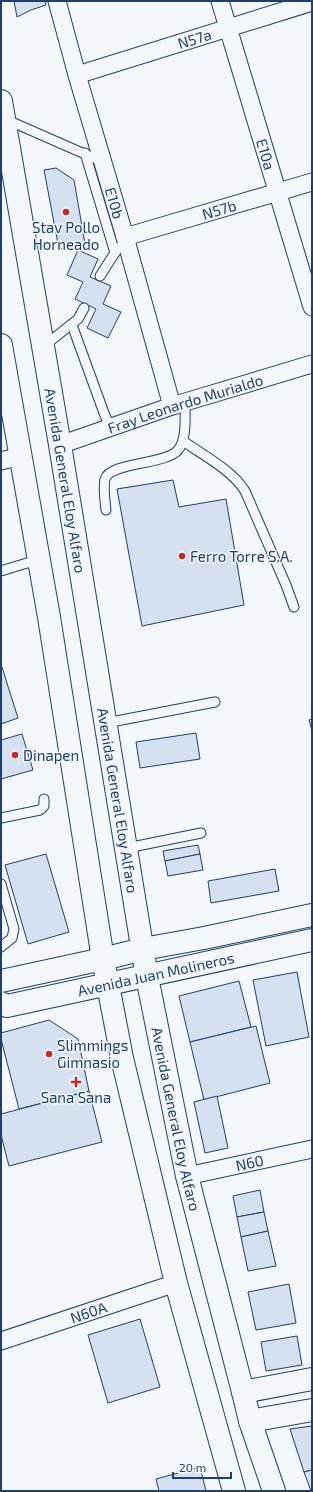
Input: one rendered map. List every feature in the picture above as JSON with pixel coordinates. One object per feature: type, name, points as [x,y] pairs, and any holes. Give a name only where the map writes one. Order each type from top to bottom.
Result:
[{"type":"main road","name":"Avenida General Eloy Alfaro","points":[[3,110],[60,445],[147,976],[187,1176],[250,1421],[274,1491]]},
{"type":"main road","points":[[1,345],[11,458],[39,561],[103,959],[122,1058],[176,1283],[234,1491]]},
{"type":"main road","name":"Avenida Juan Molineros","points":[[1,981],[143,949],[204,938],[312,915]]},
{"type":"main road","name":"Avenida Juan Molineros","points":[[1,1003],[7,1006],[312,940]]},
{"type":"main road","points":[[243,1392],[312,1379]]},
{"type":"main road","points":[[250,1421],[312,1410]]},
{"type":"street","name":"E10b","points":[[57,1],[77,75],[125,237],[178,404]]},
{"type":"street","name":"E10a","points":[[220,1],[312,307]]},
{"type":"street","name":"N57a","points":[[77,75],[312,2]]},
{"type":"street","name":"N57b","points":[[125,237],[312,182]]},
{"type":"street","name":"Fray Leonardo Murialdo","points":[[60,445],[178,404],[312,364]]},
{"type":"street","name":"N60","points":[[187,1176],[312,1149]]},
{"type":"street","name":"N60A","points":[[1,1341],[176,1283]]},
{"type":"lane","points":[[3,110],[103,162]]},
{"type":"lane","points":[[85,153],[115,253]]},
{"type":"lane","points":[[100,276],[125,237]]},
{"type":"lane","points":[[43,347],[72,325],[78,319],[84,308]]},
{"type":"lane","points":[[72,325],[110,427]]},
{"type":"lane","points":[[106,510],[104,490],[105,478],[110,473],[120,468],[165,458],[178,451],[185,430],[178,404]]},
{"type":"lane","points":[[182,441],[233,475],[240,483],[245,491],[286,585],[294,607]]},
{"type":"lane","points":[[1,571],[39,561]]},
{"type":"lane","points":[[106,723],[215,702]]},
{"type":"lane","points":[[1,818],[40,810],[44,806],[44,799]]},
{"type":"lane","points":[[127,848],[201,833]]},
{"type":"lane","points":[[1,884],[14,929],[12,938],[1,947]]},
{"type":"building","points":[[14,1],[45,1],[46,5],[17,17]]},
{"type":"building","name":"Stav Pollo Horneado","points":[[56,168],[74,180],[85,244],[59,249],[44,170]]},
{"type":"building","points":[[78,250],[98,259],[90,277],[111,286],[103,304],[121,312],[108,338],[87,328],[96,309],[75,299],[83,282],[67,275]]},
{"type":"building","name":"Ferro Torre S.A.","points":[[173,480],[179,507],[226,499],[244,605],[142,626],[117,489]]},
{"type":"building","points":[[1,664],[18,718],[1,724]]},
{"type":"building","points":[[312,719],[312,731],[309,720]]},
{"type":"building","points":[[196,733],[200,759],[140,768],[136,742]]},
{"type":"building","name":"Dinapen","points":[[22,734],[33,770],[1,779],[1,740]]},
{"type":"building","points":[[198,845],[200,854],[165,861],[163,851]]},
{"type":"building","points":[[46,854],[69,932],[28,944],[5,865]]},
{"type":"building","points":[[200,854],[203,870],[168,876],[165,861]]},
{"type":"building","points":[[275,869],[279,891],[211,903],[208,881]]},
{"type":"building","points":[[297,972],[309,1037],[266,1046],[253,980]]},
{"type":"building","points":[[239,981],[251,1027],[190,1042],[179,996]]},
{"type":"building","points":[[49,1020],[78,1039],[89,1091],[19,1109],[1,1039],[1,1033]]},
{"type":"building","points":[[256,1026],[270,1083],[204,1100],[190,1042]]},
{"type":"building","points":[[89,1091],[102,1142],[9,1166],[1,1135],[1,1114]]},
{"type":"building","points":[[217,1096],[228,1148],[205,1153],[194,1102]]},
{"type":"building","points":[[260,1190],[264,1212],[237,1217],[233,1196]]},
{"type":"building","points":[[264,1212],[268,1231],[241,1237],[237,1217]]},
{"type":"building","points":[[268,1231],[276,1266],[248,1271],[241,1237]]},
{"type":"building","points":[[289,1284],[296,1323],[256,1330],[248,1292]]},
{"type":"building","points":[[140,1319],[160,1387],[108,1403],[88,1335]]},
{"type":"building","points":[[297,1336],[302,1365],[266,1371],[261,1342]]},
{"type":"building","points":[[312,1426],[312,1470],[304,1472],[290,1429]]},
{"type":"building","points":[[200,1467],[206,1491],[159,1491],[156,1479]]},
{"type":"building","points":[[312,1470],[312,1491],[311,1491],[304,1472]]},
{"type":"place","name":"Stav Pollo Horneado","points":[[66,212]]},
{"type":"place","name":"Ferro Torre S.A.","points":[[182,556]]},
{"type":"place","name":"Dinapen","points":[[15,755]]},
{"type":"place","name":"Slimmings Gimnasio","points":[[49,1054]]},
{"type":"place","name":"Sana Sana","points":[[76,1082]]}]
